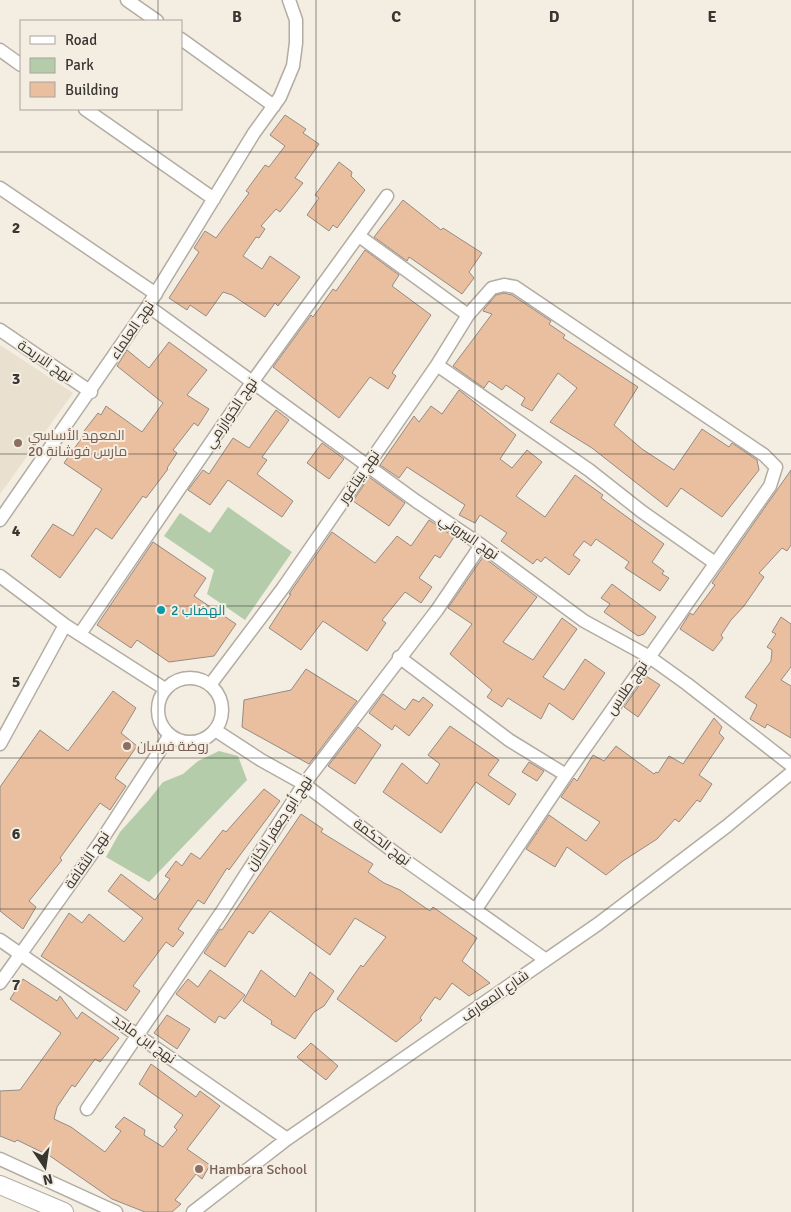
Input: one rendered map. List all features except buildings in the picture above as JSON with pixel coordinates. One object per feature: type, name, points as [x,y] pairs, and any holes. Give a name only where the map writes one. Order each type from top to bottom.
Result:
[{"type":"street","points":[[126,0],[155,20]]},
{"type":"street","name":"نهج العلماء","points":[[0,520],[91,392],[156,294],[254,133],[274,106],[293,66],[295,51],[296,20],[288,0]]},
{"type":"street","points":[[182,40],[274,106]]},
{"type":"street","points":[[0,50],[20,64]]},
{"type":"street","points":[[86,110],[214,199]]},
{"type":"street","points":[[0,188],[156,294]]},
{"type":"street","name":"نهج الخوارزمي","points":[[80,634],[253,380],[387,196]]},
{"type":"street","points":[[359,236],[468,315]]},
{"type":"street","name":"نهج بيتاغور","points":[[210,684],[284,588],[437,365],[468,315],[492,288],[504,285],[515,287],[764,455],[776,467]]},
{"type":"street","name":"نهج البيروني","points":[[148,306],[253,380],[416,501],[481,545],[584,621],[648,656],[791,765]]},
{"type":"street","name":"نهج الاريحة","points":[[0,330],[91,392]]},
{"type":"street","points":[[437,365],[589,470],[641,511],[715,563]]},
{"type":"street","name":"نهج طلاس","points":[[476,909],[648,656],[770,486],[776,467]]},
{"type":"street","name":"نهج أبو جعفر الخازن","points":[[88,1109],[221,913],[304,784],[399,657],[438,610],[481,545]]},
{"type":"street","points":[[0,576],[65,625],[165,689]]},
{"type":"street","points":[[0,744],[65,625]]},
{"type":"street","points":[[399,657],[509,740],[566,775]]},
{"type":"street","points":[[186,678],[199,679],[210,684],[218,694],[222,706],[220,719],[215,730],[205,738],[193,741],[180,740],[170,734],[162,725],[158,713],[159,700],[165,689],[174,681],[186,678]]},
{"type":"street","name":"نهج الحكمة","points":[[215,730],[304,784],[402,858],[546,960]]},
{"type":"street","name":"نهج الثقافة","points":[[0,983],[101,841],[170,734]]},
{"type":"street","name":"شارع المعارف","points":[[194,1212],[287,1139],[598,924],[727,826],[791,773]]},
{"type":"street","name":"نهج ابن ماجد","points":[[0,940],[19,955],[287,1139]]},
{"type":"street","points":[[0,1159],[116,1212]]},
{"type":"street","points":[[0,1185],[64,1212]]},
{"type":"shaded area","name":"المعهد الأساسي 20 مارس فوشانة","points":[[0,345],[73,393],[0,494]]},
{"type":"green space","points":[[228,507],[292,552],[245,620],[207,594],[214,570],[164,536],[180,513],[210,533]]},
{"type":"green space","points":[[219,751],[238,756],[247,780],[149,882],[106,857],[120,832],[163,782],[183,774],[198,761]]},
{"type":"place","name":"المعهد الأساسي 20 مارس فوشانة","points":[[18,443]]},
{"type":"place","name":"الهضاب 2","points":[[161,610]]},
{"type":"place","name":"روضة فرسان","points":[[127,746]]},
{"type":"place","name":"Hambara School","points":[[199,1169]]}]
